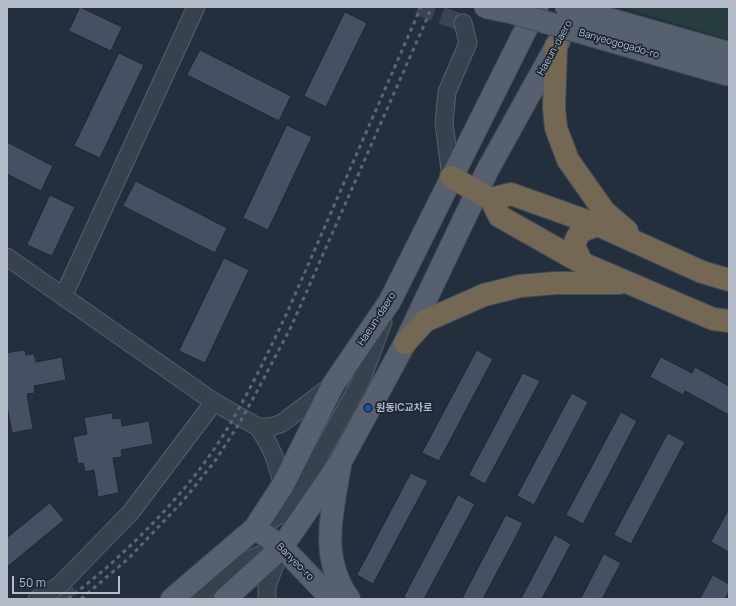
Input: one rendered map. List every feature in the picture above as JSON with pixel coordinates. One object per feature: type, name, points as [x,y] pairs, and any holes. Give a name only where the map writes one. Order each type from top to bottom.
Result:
[{"type":"highway","points":[[556,46],[554,108],[556,128],[568,160],[604,211],[645,248]]},
{"type":"highway","points":[[451,177],[484,195],[499,216],[582,263],[713,319],[729,322]]},
{"type":"highway","points":[[484,195],[511,194],[598,225],[645,248],[702,272],[729,280]]},
{"type":"highway","points":[[582,263],[574,246],[577,237],[582,231],[598,225]]},
{"type":"highway","points":[[405,343],[425,321],[484,295],[520,286],[556,283],[629,283]]},
{"type":"main road","name":"Banyeogogado-ro","points":[[485,7],[510,12],[729,75]]},
{"type":"main road","name":"Haeun-daero","points":[[172,599],[255,528],[283,485],[333,385],[390,301],[537,7]]},
{"type":"main road","points":[[566,7],[729,53]]},
{"type":"main road","name":"Haeun-daero","points":[[225,599],[282,546],[341,461],[484,195],[556,46],[577,7]]},
{"type":"main road","points":[[341,461],[329,533],[336,578],[349,599]]},
{"type":"main road","name":"Banyeo-ro","points":[[255,528],[282,546],[332,599]]},
{"type":"street","points":[[63,297],[196,7]]},
{"type":"street","points":[[451,177],[444,123],[447,92],[468,43],[463,23]]},
{"type":"street","points":[[7,257],[214,402],[258,427],[274,456],[283,485]]},
{"type":"street","points":[[255,528],[280,515],[296,500],[361,380],[390,301]]},
{"type":"street","points":[[258,427],[271,427],[282,422],[333,385]]},
{"type":"street","points":[[37,599],[60,585],[131,512],[214,402]]},
{"type":"street","points":[[195,599],[233,566],[282,546]]},
{"type":"street","points":[[267,599],[267,586],[282,546]]},
{"type":"green space","points":[[622,7],[729,7],[729,40]]},
{"type":"building","points":[[80,7],[122,27],[111,51],[69,31]]},
{"type":"building","points":[[345,12],[367,23],[326,107],[304,96]]},
{"type":"building","points":[[200,50],[291,96],[279,121],[187,75]]},
{"type":"building","points":[[119,53],[144,65],[100,158],[74,146]]},
{"type":"building","points":[[287,125],[312,137],[268,230],[243,218]]},
{"type":"building","points":[[7,142],[53,166],[41,191],[7,174]]},
{"type":"building","points":[[136,181],[227,228],[215,253],[123,206]]},
{"type":"building","points":[[50,195],[75,207],[52,256],[27,245]]},
{"type":"building","points":[[224,258],[249,270],[205,363],[179,351]]},
{"type":"building","points":[[25,350],[26,355],[34,354],[36,362],[62,357],[66,380],[34,386],[35,393],[27,394],[33,429],[12,433],[7,406],[7,353]]},
{"type":"building","points":[[477,350],[493,359],[439,461],[422,453]]},
{"type":"building","points":[[661,357],[692,373],[695,367],[729,386],[729,415],[685,391],[683,395],[650,377]]},
{"type":"building","points":[[523,373],[540,381],[485,484],[469,475]]},
{"type":"building","points":[[572,393],[588,402],[534,505],[517,496]]},
{"type":"building","points":[[621,412],[637,421],[583,524],[566,515]]},
{"type":"building","points":[[112,413],[113,419],[121,418],[122,426],[149,421],[153,444],[121,450],[122,457],[113,458],[119,493],[98,497],[94,470],[85,472],[83,463],[78,464],[73,437],[87,434],[84,418]]},
{"type":"building","points":[[668,433],[685,442],[631,544],[614,535]]},
{"type":"building","points":[[411,473],[428,481],[373,584],[357,575]]},
{"type":"building","points":[[458,495],[475,504],[424,599],[407,599],[404,597]]},
{"type":"building","points":[[50,503],[64,520],[7,567],[7,538]]},
{"type":"building","points":[[729,509],[729,552],[711,542]]},
{"type":"building","points":[[506,515],[523,523],[483,599],[462,599]]},
{"type":"building","points":[[555,535],[571,544],[542,599],[521,599]]},
{"type":"building","points":[[604,554],[621,563],[602,599],[581,599]]},
{"type":"building","points":[[713,575],[729,584],[729,591],[725,599],[700,599]]},
{"type":"tunnel","points":[[418,7],[463,23]]},
{"type":"tunnel","points":[[60,585],[71,599]]},
{"type":"railway","points":[[68,599],[98,575],[130,546],[186,487],[211,454],[240,407],[287,313],[421,7]]},
{"type":"railway","points":[[81,599],[129,558],[183,501],[215,461],[239,424],[291,327],[432,7]]},
{"type":"place","name":"원동IC교차로","points":[[368,408]]}]
